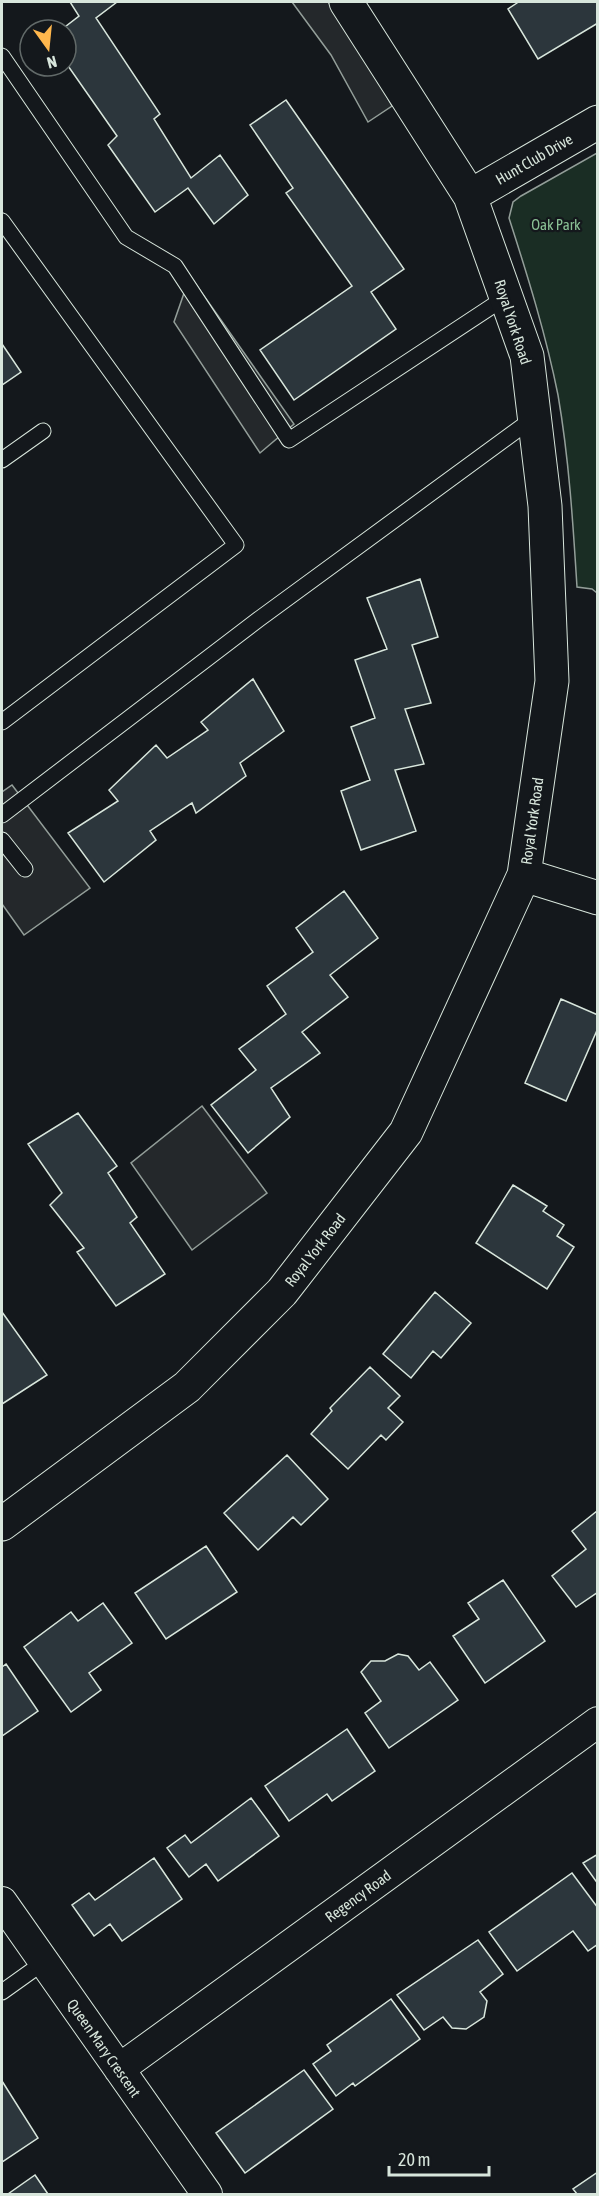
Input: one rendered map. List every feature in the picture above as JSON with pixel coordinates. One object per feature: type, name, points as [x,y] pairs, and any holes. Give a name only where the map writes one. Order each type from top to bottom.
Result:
[{"type":"street","name":"Royal York Road","points":[[2,1524],[187,1387],[282,1292],[406,1132],[524,876],[552,681],[544,506],[527,356],[470,196],[346,2]]},
{"type":"street","name":"Hunt Club Drive","points":[[470,196],[597,122]]},
{"type":"street","points":[[524,876],[597,898]]},
{"type":"street","name":"Regency Road","points":[[119,2069],[597,1722]]},
{"type":"street","name":"Queen Mary Crescent","points":[[2,1902],[207,2194]]},
{"type":"lane","points":[[2,56],[126,237],[175,266],[289,440],[506,297]]},
{"type":"lane","points":[[2,221],[236,545],[2,722]]},
{"type":"lane","points":[[2,815],[259,619],[535,417]]},
{"type":"lane","points":[[2,460],[43,431]]},
{"type":"lane","points":[[2,840],[25,869]]},
{"type":"lane","points":[[2,1992],[44,1962]]},
{"type":"green space","name":"Oak Park","points":[[597,153],[597,593],[592,589],[577,587],[568,467],[558,395],[530,284],[509,218],[513,202],[521,196]]},
{"type":"shaded area","points":[[292,2],[328,2],[352,33],[392,106],[368,122],[331,55]]},
{"type":"shaded area","points":[[190,276],[294,424],[260,453],[174,322]]},
{"type":"shaded area","points":[[12,785],[90,888],[24,935],[2,904],[2,792]]},
{"type":"shaded area","points":[[202,1106],[267,1193],[192,1250],[131,1163]]},
{"type":"building","points":[[70,2],[117,2],[96,18],[160,114],[154,119],[191,178],[220,155],[248,195],[214,224],[188,188],[155,212],[108,145],[117,136],[76,78],[76,18],[79,16]]},
{"type":"building","points":[[516,2],[598,2],[598,23],[538,59],[508,9]]},
{"type":"building","points":[[286,100],[404,269],[371,292],[396,329],[294,400],[260,350],[352,286],[286,193],[293,188],[250,125]]},
{"type":"building","points":[[2,344],[21,372],[2,385]]},
{"type":"building","points":[[420,579],[438,637],[412,645],[431,703],[405,709],[424,764],[395,770],[416,831],[361,850],[341,791],[370,780],[351,727],[375,718],[355,660],[387,649],[367,598]]},
{"type":"building","points":[[253,679],[284,731],[240,763],[246,776],[196,813],[192,803],[150,831],[156,840],[104,882],[68,833],[118,801],[109,790],[156,745],[167,758],[208,730],[201,722]]},
{"type":"building","points":[[344,891],[378,938],[330,975],[348,997],[302,1032],[320,1053],[271,1088],[290,1117],[248,1153],[211,1105],[256,1070],[239,1049],[286,1014],[267,986],[313,952],[296,928]]},
{"type":"building","points":[[561,999],[598,1015],[598,1028],[566,1101],[525,1083]]},
{"type":"building","points":[[78,1113],[117,1166],[108,1173],[137,1217],[130,1223],[165,1274],[116,1306],[77,1252],[84,1248],[50,1205],[62,1193],[28,1144]]},
{"type":"building","points":[[513,1185],[547,1206],[543,1211],[564,1225],[557,1236],[574,1247],[547,1289],[476,1243]]},
{"type":"building","points":[[435,1292],[471,1323],[441,1358],[433,1351],[411,1378],[383,1354]]},
{"type":"building","points":[[2,1312],[47,1375],[2,1404]]},
{"type":"building","points":[[370,1367],[400,1396],[388,1408],[403,1422],[386,1440],[381,1435],[348,1469],[311,1434],[332,1411],[330,1408]]},
{"type":"building","points":[[287,1455],[328,1499],[301,1525],[293,1517],[258,1550],[224,1513]]},
{"type":"building","points":[[597,1511],[598,1592],[576,1607],[552,1576],[586,1549],[572,1531]]},
{"type":"building","points":[[206,1546],[237,1592],[166,1639],[135,1593]]},
{"type":"building","points":[[503,1580],[545,1641],[485,1683],[453,1636],[479,1619],[468,1603]]},
{"type":"building","points":[[103,1603],[132,1643],[89,1673],[101,1690],[71,1712],[24,1647],[71,1612],[78,1621]]},
{"type":"building","points":[[398,1654],[408,1656],[419,1670],[430,1662],[458,1700],[389,1748],[365,1713],[381,1701],[361,1672],[371,1661],[385,1661]]},
{"type":"building","points":[[6,1664],[38,1711],[2,1736],[2,1667]]},
{"type":"building","points":[[347,1729],[375,1771],[332,1801],[327,1794],[289,1821],[265,1786]]},
{"type":"building","points":[[251,1798],[279,1836],[218,1881],[206,1864],[189,1877],[167,1848],[185,1835],[191,1843]]},
{"type":"building","points":[[598,1854],[598,1884],[583,1863]]},
{"type":"building","points":[[154,1858],[182,1899],[122,1941],[110,1924],[94,1936],[72,1905],[89,1893],[95,1900]]},
{"type":"building","points":[[572,1873],[598,1908],[598,1944],[588,1951],[573,1931],[517,1971],[489,1932]]},
{"type":"building","points":[[478,1940],[503,1974],[480,1992],[487,2001],[484,2017],[466,2029],[452,2028],[443,2017],[424,2030],[397,1995]]},
{"type":"building","points":[[391,1999],[420,2039],[355,2086],[353,2083],[336,2096],[313,2064],[331,2051],[327,2045]]},
{"type":"building","points":[[304,2070],[333,2109],[245,2173],[216,2133]]},
{"type":"building","points":[[2,2081],[38,2138],[2,2162]]},
{"type":"building","points":[[598,2172],[598,2194],[577,2194],[573,2189]]},
{"type":"building","points":[[35,2175],[48,2194],[8,2194]]}]
